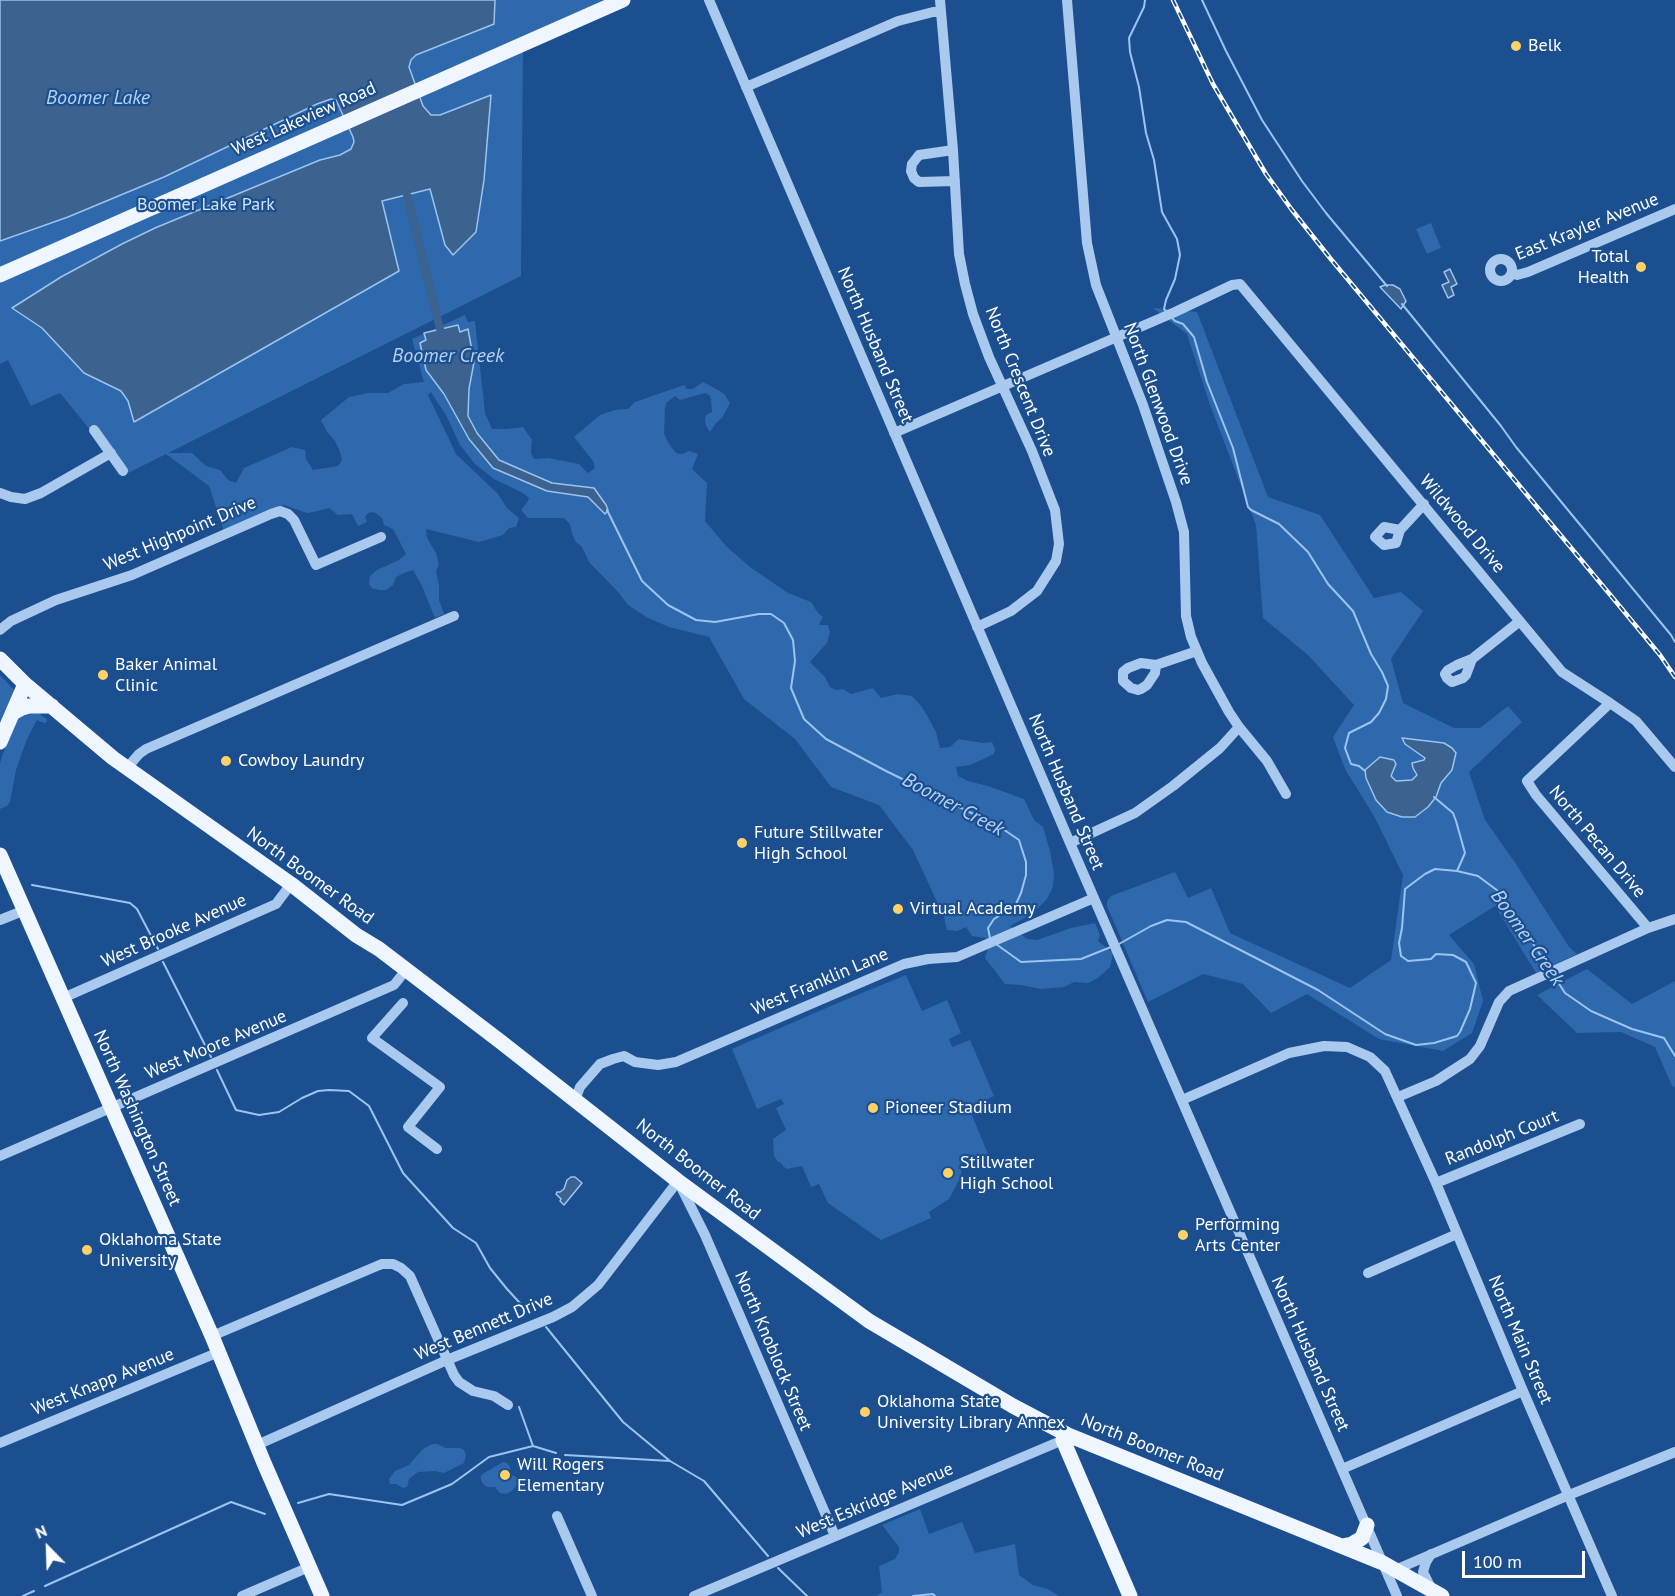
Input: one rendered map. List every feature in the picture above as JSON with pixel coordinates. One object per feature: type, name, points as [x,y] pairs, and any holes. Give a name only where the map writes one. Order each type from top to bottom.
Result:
[{"type":"main road","name":"West Lakeview Road","points":[[0,274],[623,0]]},
{"type":"main road","name":"North Boomer Road","points":[[0,659],[25,684],[127,768],[291,884],[678,1181],[869,1321],[1065,1438],[1341,1546],[1389,1566],[1437,1593]]},
{"type":"main road","points":[[0,742],[25,684]]},
{"type":"main road","points":[[13,713],[29,706],[52,706]]},
{"type":"main road","name":"North Washington Street","points":[[0,855],[219,1352],[322,1596]]},
{"type":"main road","points":[[1065,1438],[1130,1596]]},
{"type":"main road","points":[[1341,1546],[1352,1544],[1362,1538],[1366,1525]]},
{"type":"street","name":"North Husband Street","points":[[709,0],[1282,1333],[1366,1525],[1389,1566],[1397,1596]]},
{"type":"street","name":"North Crescent Drive","points":[[940,0],[959,254],[965,284],[989,357],[1028,441],[1055,510],[1059,544],[1056,561],[1037,591],[1011,611],[977,627]]},
{"type":"street","name":"North Glenwood Drive","points":[[1067,0],[1087,243],[1096,285],[1143,405],[1184,532],[1186,616],[1191,638],[1211,679],[1239,727],[1267,761],[1286,794]]},
{"type":"street","points":[[746,87],[898,21],[940,12]]},
{"type":"street","points":[[953,150],[919,155],[912,164],[912,171],[914,178],[919,182],[955,181]]},
{"type":"street","name":"East Krayler Avenue","points":[[1512,272],[1517,275],[1528,272],[1675,209]]},
{"type":"street","name":"Wildwood Drive","points":[[1116,337],[1233,285],[1240,284],[1562,672],[1636,722],[1675,767]]},
{"type":"street","points":[[894,434],[1116,337]]},
{"type":"street","points":[[94,430],[123,471]]},
{"type":"street","points":[[0,493],[25,499],[41,493],[111,453]]},
{"type":"street","points":[[1400,530],[1424,504]]},
{"type":"street","name":"West Highpoint Drive","points":[[0,630],[11,621],[56,600],[132,575],[271,514],[280,512],[288,514],[294,520],[316,565],[381,537]]},
{"type":"street","points":[[127,768],[138,754],[146,749],[454,616]]},
{"type":"street","points":[[1472,659],[1520,621]]},
{"type":"street","points":[[1156,665],[1197,651]]},
{"type":"street","name":"North Pecan Drive","points":[[1610,703],[1527,780],[1542,803],[1648,928]]},
{"type":"street","points":[[1070,843],[1134,813],[1164,793],[1220,748],[1239,727]]},
{"type":"street","name":"West Brooke Avenue","points":[[63,998],[276,904],[291,884]]},
{"type":"street","name":"West Franklin Lane","points":[[575,1100],[580,1087],[600,1064],[624,1056],[635,1062],[658,1065],[676,1062],[904,964],[928,959],[957,957],[1094,898]]},
{"type":"street","points":[[0,920],[25,910]]},
{"type":"street","points":[[1398,1096],[1436,1081],[1470,1059],[1480,1046],[1499,1002],[1509,991],[1648,928],[1675,919]]},
{"type":"street","name":"West Moore Avenue","points":[[0,1156],[394,985],[406,970]]},
{"type":"street","points":[[403,1003],[372,1038],[440,1087],[408,1127],[437,1149]]},
{"type":"street","name":"North Main Street","points":[[1182,1100],[1289,1053],[1324,1046],[1347,1047],[1370,1057],[1385,1071],[1436,1183],[1612,1596]]},
{"type":"street","name":"Randolph Court","points":[[1436,1183],[1580,1124]]},
{"type":"street","name":"West Bennett Drive","points":[[257,1445],[447,1360],[573,1307],[598,1285],[678,1181]]},
{"type":"street","name":"North Knoblock Street","points":[[678,1181],[705,1235],[835,1536]]},
{"type":"street","points":[[1368,1273],[1457,1234]]},
{"type":"street","points":[[212,1336],[382,1264],[393,1264],[410,1276],[454,1375],[466,1388],[494,1396],[508,1405]]},
{"type":"street","name":"West Knapp Avenue","points":[[0,1443],[219,1352]]},
{"type":"street","points":[[1342,1469],[1523,1391]]},
{"type":"street","name":"West Eskridge Avenue","points":[[694,1596],[1065,1438]]},
{"type":"street","points":[[1389,1566],[1431,1554],[1675,1452]]},
{"type":"street","points":[[558,1515],[592,1596]]},
{"type":"street","points":[[1431,1554],[1424,1572],[1437,1593]]},
{"type":"street","points":[[242,1596],[309,1567]]},
{"type":"green space","name":"Boomer Lake Park","points":[[0,0],[620,0],[523,42],[521,276],[168,453],[192,453],[206,466],[220,470],[228,480],[236,483],[244,468],[292,447],[305,450],[306,459],[313,470],[338,466],[342,460],[340,452],[321,420],[349,397],[368,393],[388,393],[404,384],[424,382],[412,339],[424,334],[426,341],[421,343],[432,379],[444,394],[469,439],[493,468],[547,491],[588,497],[605,513],[594,488],[552,483],[499,460],[477,433],[468,416],[469,389],[474,362],[458,325],[427,332],[465,315],[468,322],[475,321],[485,413],[492,429],[523,427],[532,440],[531,453],[534,459],[548,458],[579,464],[588,473],[595,468],[593,461],[574,437],[600,415],[628,409],[635,402],[684,385],[687,389],[693,389],[703,382],[718,390],[730,403],[722,418],[710,432],[705,421],[706,415],[712,412],[711,399],[705,393],[680,400],[675,396],[666,403],[665,409],[664,434],[669,444],[676,453],[682,454],[689,451],[698,454],[692,469],[707,483],[705,521],[727,547],[750,567],[788,593],[811,602],[823,617],[819,625],[828,625],[830,632],[827,643],[810,662],[825,677],[830,687],[836,690],[843,689],[851,694],[873,688],[881,698],[898,694],[912,696],[922,707],[936,732],[940,748],[950,747],[959,739],[983,743],[992,742],[995,749],[994,754],[970,765],[956,767],[958,776],[1024,799],[1034,820],[1043,827],[1054,873],[1053,887],[1047,899],[1032,914],[1010,926],[1027,939],[1037,940],[1071,928],[1095,923],[1100,935],[1098,941],[1113,953],[1110,967],[1098,978],[1088,983],[1074,982],[1064,987],[1041,989],[1005,984],[985,958],[989,946],[986,938],[972,936],[966,927],[957,931],[947,930],[944,917],[913,850],[879,805],[831,787],[795,739],[744,699],[709,637],[669,627],[648,618],[628,605],[589,562],[582,547],[572,534],[570,524],[564,518],[528,518],[521,510],[529,498],[494,479],[475,464],[460,445],[447,417],[431,392],[428,395],[456,454],[498,494],[507,508],[519,518],[516,527],[509,528],[503,535],[479,542],[426,529],[427,538],[436,553],[439,565],[436,571],[439,600],[444,614],[435,618],[413,570],[396,577],[393,585],[386,590],[372,588],[369,584],[370,576],[377,570],[399,560],[406,554],[393,529],[384,525],[382,518],[374,512],[368,513],[365,517],[367,522],[358,526],[352,514],[338,515],[329,508],[307,513],[284,505],[224,531],[209,486],[166,454],[128,473],[60,393],[31,406],[8,360],[0,364]]},
{"type":"green space","points":[[1431,223],[1441,248],[1427,254],[1416,229]]},
{"type":"green space","points":[[1153,308],[1197,312],[1268,497],[1320,515],[1374,598],[1401,592],[1423,611],[1391,659],[1403,703],[1454,728],[1480,728],[1508,706],[1522,722],[1469,772],[1485,820],[1569,947],[1577,954],[1536,973],[1495,906],[1449,935],[1474,964],[1483,1001],[1472,1033],[1443,1051],[1379,1039],[1307,994],[1271,1013],[1243,984],[1203,974],[1148,1002],[1107,906],[1107,901],[1111,896],[1175,872],[1188,898],[1211,888],[1230,933],[1350,988],[1391,960],[1403,875],[1374,816],[1345,769],[1333,737],[1354,705],[1308,655],[1263,618],[1256,525],[1210,405],[1187,334]]},
{"type":"green space","points":[[0,675],[14,690],[0,730]]},
{"type":"green space","points":[[35,711],[47,719],[47,722],[37,720],[27,739],[16,770],[10,802],[0,809],[0,763],[11,729],[18,716]]},
{"type":"green space","points":[[1587,969],[1632,1004],[1675,981],[1675,1088],[1672,1086],[1655,1047],[1621,1032],[1577,1033],[1537,995]]},
{"type":"green space","name":"Pioneer Stadium","points":[[906,975],[922,1011],[947,1000],[961,1033],[949,1039],[952,1047],[970,1040],[994,1096],[969,1108],[988,1154],[962,1165],[961,1176],[949,1199],[929,1212],[931,1218],[881,1240],[828,1203],[819,1184],[811,1187],[802,1166],[786,1169],[778,1162],[774,1156],[773,1139],[786,1130],[776,1108],[784,1104],[781,1099],[757,1109],[732,1049]]},
{"type":"green space","points":[[432,1444],[464,1450],[466,1455],[464,1463],[444,1473],[418,1472],[409,1479],[407,1487],[390,1484],[389,1479],[395,1471],[409,1465],[423,1449]]},
{"type":"green space","points":[[503,1462],[510,1467],[511,1476],[518,1479],[512,1491],[506,1494],[500,1493],[495,1487],[487,1487],[481,1480],[484,1473]]},
{"type":"green space","points":[[920,1509],[929,1534],[962,1522],[975,1553],[1015,1544],[1019,1575],[1033,1585],[1048,1589],[1059,1596],[876,1596],[882,1592],[879,1566],[895,1559],[899,1552],[899,1547],[882,1525]]},
{"type":"water","name":"Boomer Lake","points":[[0,0],[495,0],[494,24],[416,55],[409,67],[423,106],[431,115],[440,115],[491,95],[484,180],[476,232],[453,255],[445,245],[430,189],[382,201],[399,271],[134,422],[128,401],[121,391],[84,373],[42,328],[12,308],[61,277],[155,228],[320,160],[340,155],[351,149],[354,142],[353,137],[336,100],[331,99],[164,177],[68,217],[0,241]]},
{"type":"water","points":[[1450,269],[1457,284],[1451,287],[1454,295],[1448,298],[1442,285],[1449,282],[1444,272]]},
{"type":"water","points":[[1393,285],[1400,289],[1406,301],[1401,309],[1380,287]]},
{"type":"water","name":"Boomer Creek","points":[[458,325],[460,332],[468,329],[474,362],[469,389],[468,416],[477,433],[499,460],[552,483],[594,488],[606,505],[608,510],[605,514],[588,497],[547,491],[493,468],[469,439],[444,394],[426,370],[420,343],[426,340],[424,333]]},
{"type":"water","points":[[1402,738],[1444,743],[1456,753],[1452,770],[1441,783],[1436,797],[1415,817],[1402,817],[1387,812],[1376,800],[1366,778],[1365,770],[1380,757],[1394,760],[1396,764],[1391,776],[1396,781],[1412,780],[1417,775],[1412,763],[1425,758],[1405,744]]},
{"type":"water","points":[[575,1177],[582,1183],[564,1205],[556,1194],[564,1189],[567,1180]]},
{"type":"waterway","points":[[1145,0],[1129,38],[1146,133],[1154,160],[1162,212],[1177,239],[1180,255],[1175,279],[1166,300],[1164,309],[1167,312]]},
{"type":"waterway","points":[[1202,0],[1262,120],[1326,213],[1387,286]]},
{"type":"waterway","name":"Boomer Creek","points":[[407,195],[440,329]]},
{"type":"waterway","points":[[1402,304],[1675,642]]},
{"type":"waterway","points":[[1171,317],[1183,324],[1194,337],[1207,382],[1233,448],[1248,507],[1279,524],[1308,552],[1328,584],[1353,611],[1371,654],[1388,686],[1386,699],[1379,713],[1371,722],[1349,733],[1345,748],[1351,764],[1365,771]]},
{"type":"waterway","name":"Boomer Creek","points":[[607,510],[642,581],[668,605],[696,620],[715,622],[771,614],[784,623],[793,640],[795,661],[791,688],[804,719],[826,739],[1000,827],[1019,840],[1026,862],[1026,875],[1021,893],[1015,906],[994,919],[988,928],[990,938]]},
{"type":"waterway","points":[[1434,797],[1453,813],[1456,821],[1465,853],[1457,871]]},
{"type":"waterway","name":"Boomer Creek","points":[[1119,944],[1167,920],[1186,922],[1318,990],[1385,1034],[1416,1045],[1434,1043],[1457,1036],[1460,1032],[1470,1009],[1476,983],[1466,962],[1453,955],[1436,954],[1431,959],[1408,961],[1401,956],[1399,943],[1405,889],[1435,869],[1478,876],[1498,891],[1549,968]]},
{"type":"waterway","points":[[32,885],[130,903],[137,909],[158,949]]},
{"type":"waterway","name":"Boomer Creek","points":[[996,944],[1021,962],[1081,959],[1111,947]]},
{"type":"waterway","points":[[163,962],[211,1057]]},
{"type":"waterway","name":"Boomer Creek","points":[[1554,976],[1565,993],[1591,1011],[1632,1029],[1664,1038],[1675,1056]]},
{"type":"waterway","points":[[217,1070],[236,1110],[259,1115],[279,1112],[302,1098],[318,1091],[329,1090],[349,1091],[369,1106],[403,1173],[453,1228],[476,1243],[490,1268],[530,1314]]},
{"type":"waterway","points":[[546,1327],[623,1422],[670,1461],[704,1481],[768,1556]]},
{"type":"waterway","points":[[519,1407],[533,1446],[556,1453]]},
{"type":"waterway","points":[[298,1503],[329,1494],[402,1505],[452,1484],[489,1457],[533,1446]]},
{"type":"waterway","points":[[565,1455],[670,1461]]},
{"type":"waterway","points":[[45,1586],[231,1502],[265,1514]]},
{"type":"waterway","points":[[778,1568],[807,1596]]},
{"type":"waterway","points":[[23,1596],[34,1591]]},
{"type":"waterway","points":[[913,1596],[933,1594],[935,1596]]},
{"type":"railway","points":[[1173,0],[1213,84],[1266,174],[1292,210],[1660,655],[1675,677]]},
{"type":"place","name":"Belk","points":[[1516,46]]},
{"type":"place","name":"Total Health","points":[[1641,267]]},
{"type":"place","name":"Baker Animal Clinic","points":[[103,675]]},
{"type":"place","name":"Cowboy Laundry","points":[[226,761]]},
{"type":"place","name":"Future Stillwater High School","points":[[742,843]]},
{"type":"place","name":"Virtual Academy","points":[[898,909]]},
{"type":"place","name":"Pioneer Stadium","points":[[873,1108]]},
{"type":"place","name":"Stillwater High School","points":[[948,1173]]},
{"type":"place","name":"Performing Arts Center","points":[[1183,1235]]},
{"type":"place","name":"Oklahoma State University","points":[[87,1250]]},
{"type":"place","name":"Oklahoma State University Library Annex","points":[[865,1412]]},
{"type":"place","name":"Will Rogers Elementary","points":[[505,1475]]}]
